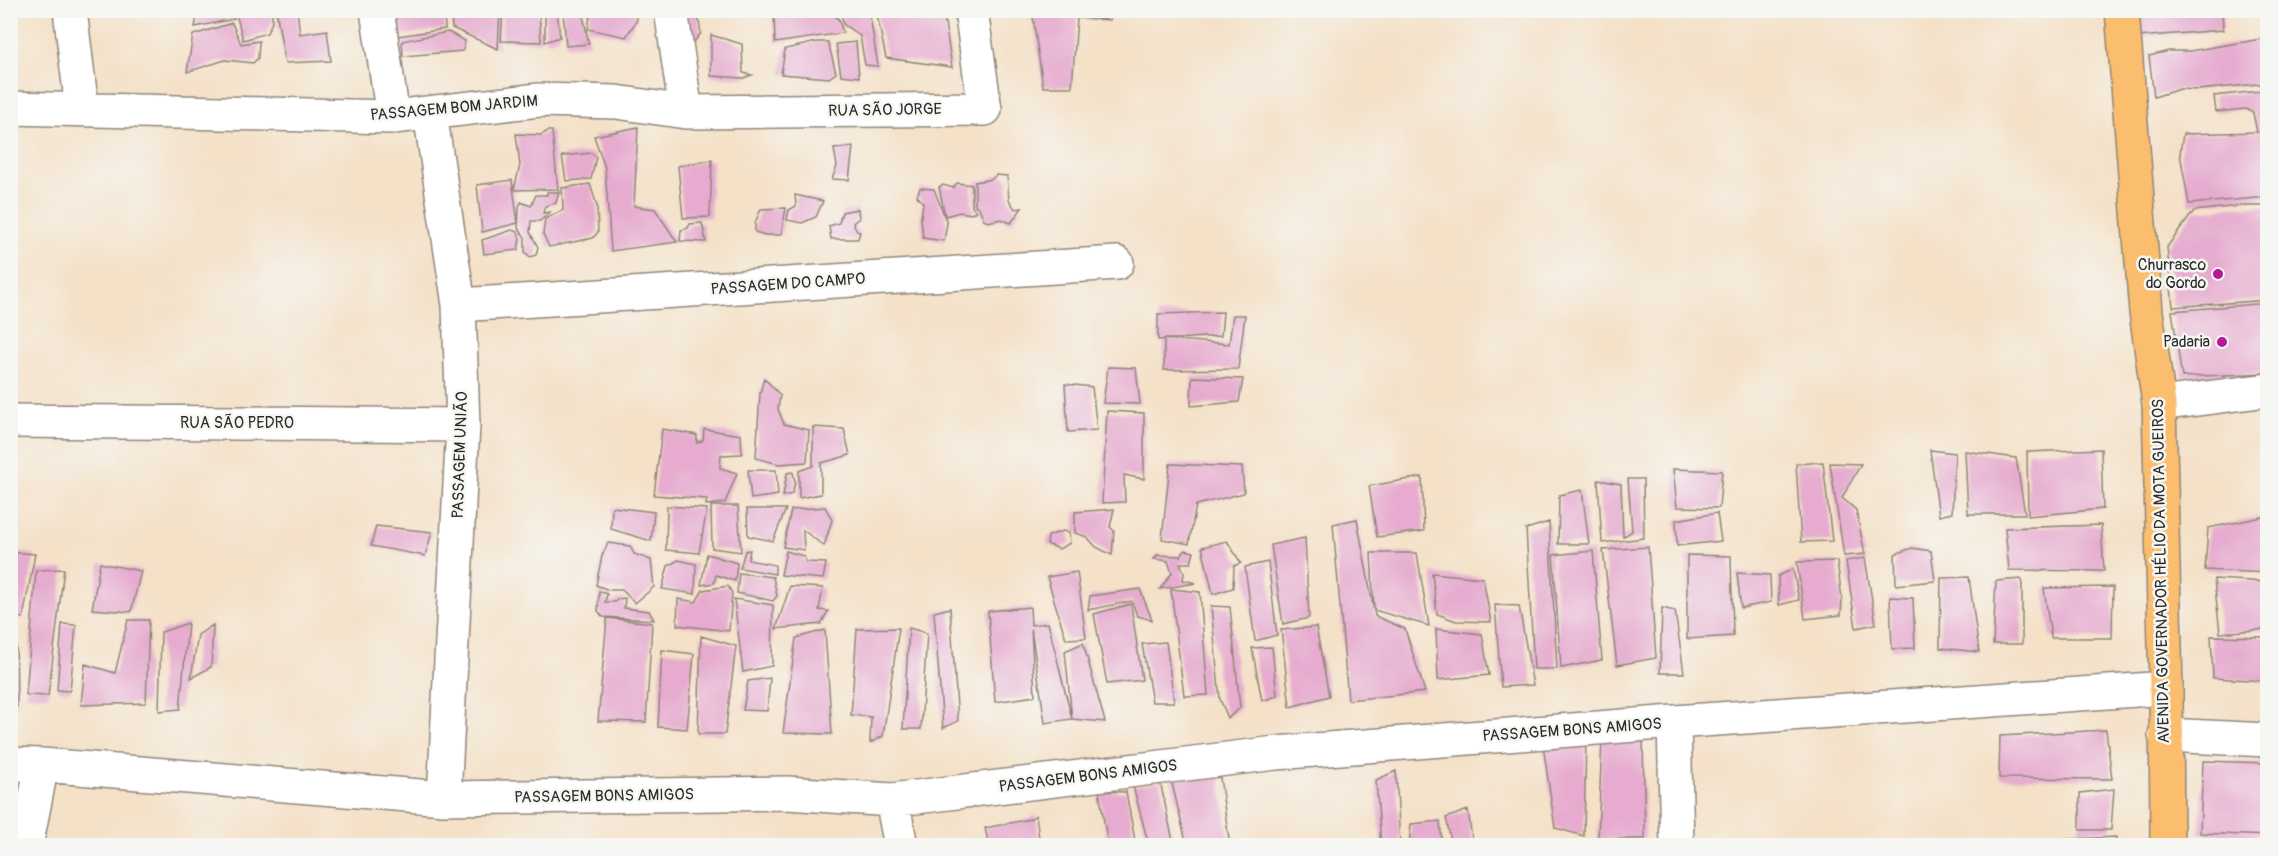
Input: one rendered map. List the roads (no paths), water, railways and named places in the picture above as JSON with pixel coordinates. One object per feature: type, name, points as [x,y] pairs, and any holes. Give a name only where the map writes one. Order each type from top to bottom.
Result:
[{"type":"main road","name":"AVENIDA GOVERNADOR HÉLIO DA MOTA GUEIROS","points":[[2122,10],[2146,312],[2159,405],[2166,688],[2166,846]]},
{"type":"street","points":[[70,10],[82,109]]},
{"type":"street","points":[[377,10],[393,117]]},
{"type":"street","points":[[670,10],[686,112]]},
{"type":"street","name":"RUA SÃO JORGE","points":[[686,112],[985,109],[971,10]]},
{"type":"street","name":"PASSAGEM BOM JARDIM","points":[[10,108],[393,117],[539,100],[616,102],[686,112]]},
{"type":"street","name":"PASSAGEM UNIÃO","points":[[430,113],[459,305],[463,425],[444,798]]},
{"type":"street","name":"PASSAGEM DO CAMPO","points":[[459,305],[1117,263]]},
{"type":"street","points":[[2159,405],[2268,390]]},
{"type":"street","name":"RUA SÃO PEDRO","points":[[10,421],[463,425]]},
{"type":"street","name":"PASSAGEM BONS AMIGOS","points":[[26,764],[444,798],[788,793],[892,800],[1276,753],[1674,722],[2166,688]]},
{"type":"street","points":[[1674,722],[1677,846]]},
{"type":"street","points":[[2166,735],[2268,740]]},
{"type":"street","points":[[26,764],[26,846]]},
{"type":"street","points":[[892,800],[901,846]]},
{"type":"place","name":"Churrasco do Gordo","points":[[2218,274]]},
{"type":"place","name":"Padaria","points":[[2222,342]]}]
